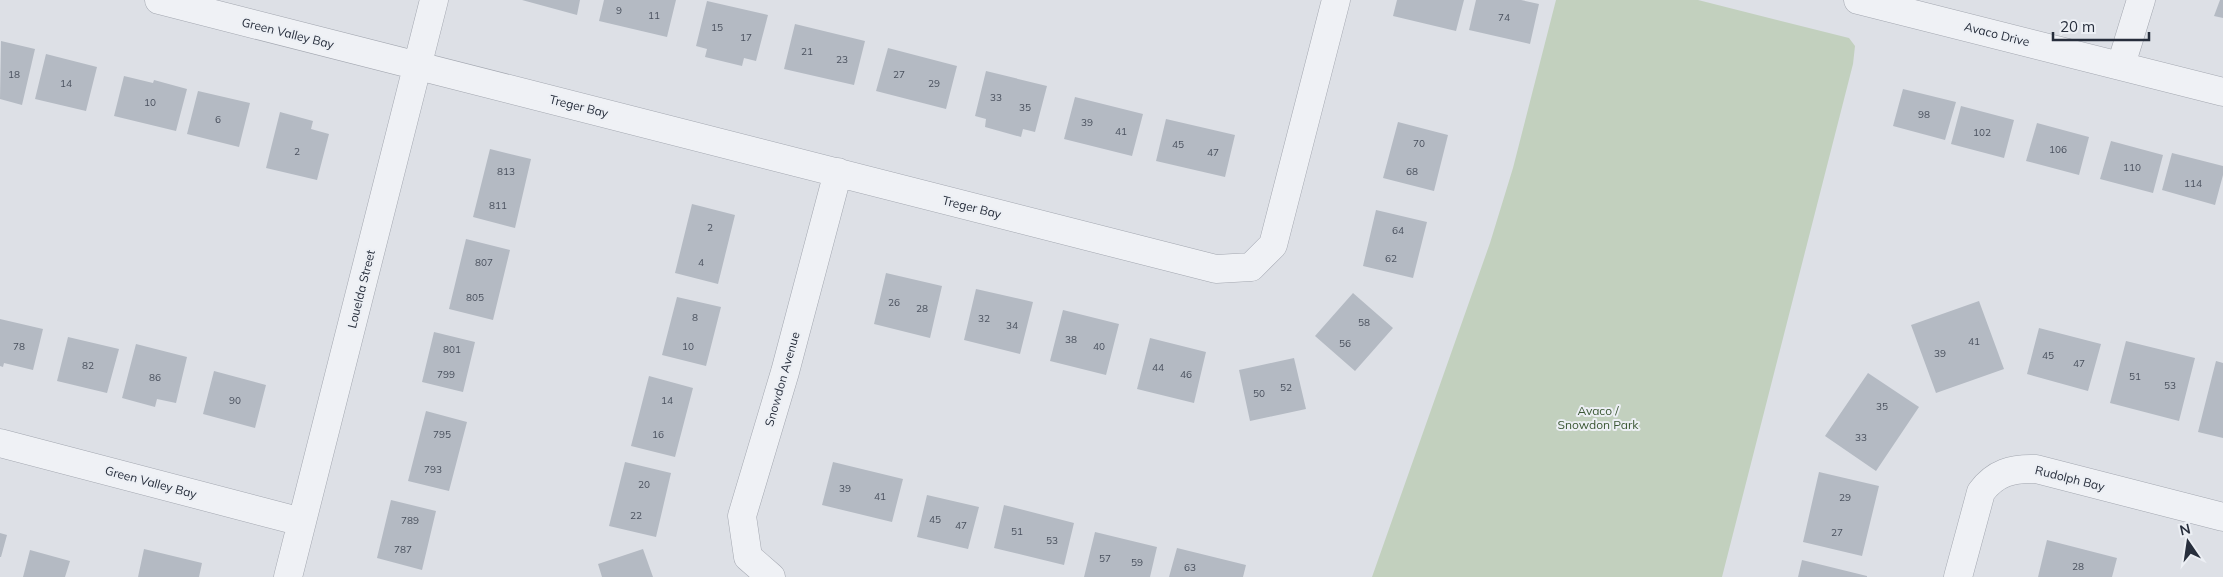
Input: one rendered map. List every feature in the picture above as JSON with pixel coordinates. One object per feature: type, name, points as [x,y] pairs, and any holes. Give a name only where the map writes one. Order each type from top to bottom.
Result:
[{"type":"street","name":"Green Valley Bay","points":[[159,0],[417,66]]},
{"type":"street","name":"Louelda Street","points":[[288,577],[434,0]]},
{"type":"street","name":"Treger Bay","points":[[417,66],[1216,269],[1251,267],[1273,245],[1336,0]]},
{"type":"street","name":"Avaco Drive","points":[[1858,0],[2223,92]]},
{"type":"street","points":[[2121,65],[2141,0]]},
{"type":"street","name":"Snowdon Avenue","points":[[772,577],[748,557],[742,516],[785,372],[838,172]]},
{"type":"street","name":"Green Valley Bay","points":[[0,443],[302,522]]},
{"type":"street","name":"Rudolph Bay","points":[[1958,577],[1981,492],[1999,474],[2011,470],[2036,469],[2223,517]]},
{"type":"green space","name":"Avaco / Snowdon Park","points":[[1556,0],[1698,0],[1849,38],[1855,46],[1853,64],[1722,577],[1372,577],[1490,243],[1513,168]]},
{"type":"building","points":[[522,0],[580,0],[577,15]]},
{"type":"building","points":[[604,0],[676,0],[667,37],[599,21]]},
{"type":"building","points":[[1397,0],[1464,0],[1456,31],[1393,16]]},
{"type":"building","points":[[1476,0],[1521,0],[1539,4],[1530,44],[1469,30]]},
{"type":"building","points":[[2220,0],[2223,0],[2223,18],[2214,16]]},
{"type":"building","points":[[707,1],[768,15],[756,61],[744,58],[742,66],[705,57],[707,49],[696,46]]},
{"type":"building","points":[[795,24],[865,41],[854,85],[784,69]]},
{"type":"building","points":[[1,41],[35,49],[22,105],[0,99]]},
{"type":"building","points":[[888,48],[957,66],[946,109],[876,91]]},
{"type":"building","points":[[46,54],[97,67],[86,111],[35,99]]},
{"type":"building","points":[[986,71],[1047,86],[1035,132],[1023,129],[1021,137],[985,127],[986,119],[975,116]]},
{"type":"building","points":[[124,76],[153,83],[154,80],[187,89],[176,131],[114,116]]},
{"type":"building","points":[[1903,89],[1956,102],[1945,140],[1893,126]]},
{"type":"building","points":[[198,91],[250,103],[239,147],[187,134]]},
{"type":"building","points":[[1075,97],[1143,114],[1132,156],[1064,139]]},
{"type":"building","points":[[1961,106],[2014,120],[2004,158],[1951,144]]},
{"type":"building","points":[[280,112],[313,121],[311,129],[329,134],[317,180],[266,168]]},
{"type":"building","points":[[1166,119],[1235,135],[1225,177],[1156,161]]},
{"type":"building","points":[[1398,122],[1448,135],[1434,191],[1383,178]]},
{"type":"building","points":[[2037,123],[2089,137],[2079,175],[2026,161]]},
{"type":"building","points":[[2111,141],[2163,155],[2153,193],[2100,179]]},
{"type":"building","points":[[490,149],[531,159],[515,228],[473,217]]},
{"type":"building","points":[[2172,153],[2223,166],[2223,175],[2215,205],[2162,190]]},
{"type":"building","points":[[692,204],[735,215],[718,284],[675,273]]},
{"type":"building","points":[[1376,210],[1427,222],[1413,278],[1363,266]]},
{"type":"building","points":[[466,239],[510,250],[493,320],[449,309]]},
{"type":"building","points":[[886,273],[942,286],[930,338],[874,324]]},
{"type":"building","points":[[976,289],[1033,302],[1020,354],[964,340]]},
{"type":"building","points":[[1353,293],[1393,328],[1355,371],[1315,336]]},
{"type":"building","points":[[677,297],[721,307],[706,366],[662,355]]},
{"type":"building","points":[[1979,301],[2004,369],[1936,393],[1911,325]]},
{"type":"building","points":[[1063,310],[1119,324],[1106,375],[1050,361]]},
{"type":"building","points":[[0,319],[43,329],[33,370],[4,363],[3,367],[0,366]]},
{"type":"building","points":[[2039,328],[2101,344],[2088,391],[2027,374]]},
{"type":"building","points":[[434,332],[475,342],[463,392],[422,382]]},
{"type":"building","points":[[68,337],[119,349],[107,393],[57,381]]},
{"type":"building","points":[[1150,338],[1206,352],[1194,403],[1137,389]]},
{"type":"building","points":[[2126,341],[2195,358],[2179,421],[2110,403]]},
{"type":"building","points":[[136,344],[187,357],[176,403],[157,399],[155,407],[122,398]]},
{"type":"building","points":[[1294,358],[1306,409],[1250,421],[1239,370]]},
{"type":"building","points":[[2216,361],[2223,363],[2223,438],[2198,432]]},
{"type":"building","points":[[214,371],[266,385],[255,428],[203,414]]},
{"type":"building","points":[[1868,373],[1919,407],[1876,471],[1825,436]]},
{"type":"building","points":[[649,376],[693,388],[675,457],[631,446]]},
{"type":"building","points":[[426,411],[467,422],[449,491],[408,481]]},
{"type":"building","points":[[625,462],[671,473],[656,537],[609,526]]},
{"type":"building","points":[[833,462],[903,479],[892,522],[822,505]]},
{"type":"building","points":[[1819,472],[1879,486],[1862,556],[1803,542]]},
{"type":"building","points":[[927,495],[979,507],[968,549],[917,537]]},
{"type":"building","points":[[391,500],[436,511],[422,570],[377,558]]},
{"type":"building","points":[[1004,505],[1074,523],[1064,565],[994,548]]},
{"type":"building","points":[[1095,532],[1157,547],[1150,577],[1084,577]]},
{"type":"building","points":[[0,533],[7,535],[1,557],[0,557]]},
{"type":"building","points":[[2047,540],[2117,558],[2112,577],[2038,577]]},
{"type":"building","points":[[1177,548],[1246,565],[1243,577],[1169,577]]},
{"type":"building","points":[[144,549],[202,563],[199,577],[138,577]]},
{"type":"building","points":[[643,549],[653,577],[602,577],[598,564]]},
{"type":"building","points":[[30,550],[70,561],[65,577],[23,577]]},
{"type":"building","points":[[1802,560],[1867,576],[1867,577],[1798,577]]}]
